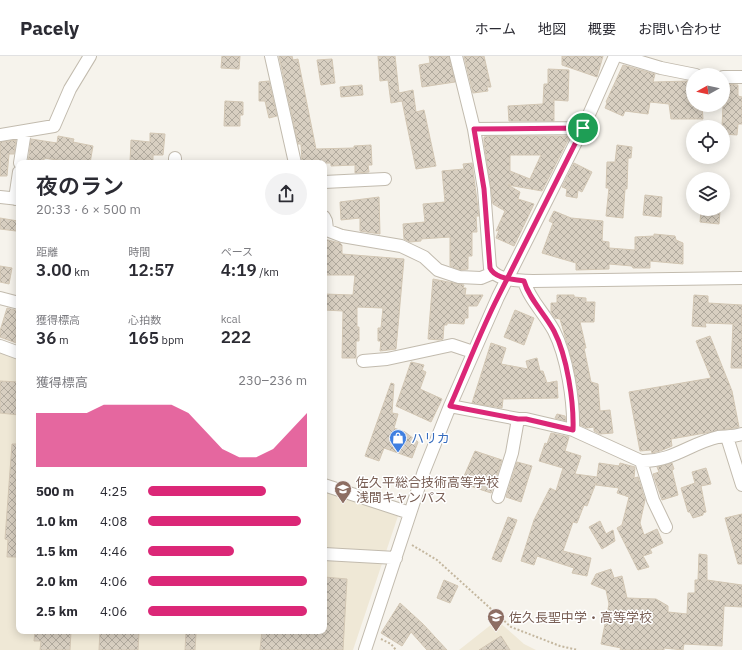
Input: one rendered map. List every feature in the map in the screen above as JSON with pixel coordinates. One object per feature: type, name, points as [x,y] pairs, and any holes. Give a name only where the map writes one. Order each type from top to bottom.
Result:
[{"type":"street","points":[[0,135],[54,126],[70,89],[90,56]]},
{"type":"street","points":[[271,56],[294,160]]},
{"type":"street","points":[[456,56],[474,129],[484,189],[490,268],[494,273],[508,278],[524,281],[742,278]]},
{"type":"street","points":[[365,650],[403,540],[424,471],[450,406],[498,297],[583,128],[615,56]]},
{"type":"street","points":[[621,56],[661,68],[686,73]]},
{"type":"street","points":[[730,77],[742,77]]},
{"type":"street","points":[[474,129],[583,128]]},
{"type":"street","points":[[20,160],[25,131]]},
{"type":"street","points":[[327,182],[385,179]]},
{"type":"street","points":[[0,197],[16,199]]},
{"type":"street","points":[[327,230],[342,236],[401,246],[424,257],[438,270],[460,277],[481,278],[494,273]]},
{"type":"street","points":[[524,281],[526,290],[554,332],[562,354],[574,410],[573,430]]},
{"type":"street","points":[[0,298],[16,302]]},
{"type":"street","points":[[363,361],[387,358],[452,345],[473,352]]},
{"type":"street","points":[[0,346],[16,352]]},
{"type":"street","points":[[450,406],[518,419],[526,419],[573,430],[641,461],[652,462],[718,437],[727,438],[742,434]]},
{"type":"street","points":[[498,497],[512,453],[518,419]]},
{"type":"street","points":[[727,438],[742,485]]},
{"type":"street","points":[[641,461],[653,500],[666,527]]},
{"type":"street","points":[[327,486],[410,513]]},
{"type":"street","points":[[327,554],[396,558]]},
{"type":"path","points":[[403,540],[437,560],[511,627],[560,646],[578,650]]},
{"type":"path","points":[[371,633],[391,644],[396,650]]},
{"type":"shaded area","name":"佐久平総合技術高等学校 浅間キャンパス","points":[[0,351],[16,358],[16,634],[327,634],[327,492],[398,516],[353,650],[0,650]]},
{"type":"shaded area","name":"佐久長聖中学・高等学校","points":[[497,620],[524,644],[536,650],[459,650]]},
{"type":"building","points":[[222,56],[240,56],[239,69],[221,68]]},
{"type":"building","points":[[279,56],[292,56],[293,60],[298,59],[316,149],[354,148],[354,146],[371,145],[372,165],[368,165],[369,172],[355,173],[355,165],[331,166],[331,163],[327,163],[327,160],[302,160],[301,144],[298,144]]},
{"type":"building","points":[[378,56],[395,56],[399,93],[413,90],[416,112],[424,110],[436,166],[416,169],[402,101],[391,103],[388,80],[380,81]]},
{"type":"building","points":[[429,56],[449,56],[455,82],[422,87],[419,65],[430,63]]},
{"type":"building","points":[[464,56],[484,56],[491,87],[487,87],[488,91],[473,93]]},
{"type":"building","points":[[562,56],[603,56],[597,77],[562,65]]},
{"type":"building","points":[[332,59],[335,83],[321,85],[317,60]]},
{"type":"building","points":[[623,65],[655,74],[653,82],[686,81],[686,112],[702,112],[703,119],[671,119],[669,104],[650,102],[648,114],[625,111],[623,116],[605,108],[606,102]]},
{"type":"building","points":[[548,69],[569,70],[568,101],[554,100],[554,121],[509,121],[508,106],[543,104],[544,84],[548,84]]},
{"type":"building","points":[[269,81],[277,116],[269,118],[265,101],[259,101],[259,82]]},
{"type":"building","points":[[730,84],[738,85],[738,96],[742,97],[742,124],[738,124],[737,135],[730,134],[730,120],[722,120],[723,112],[730,112]]},
{"type":"building","points":[[362,85],[363,95],[341,97],[340,87]]},
{"type":"building","points":[[225,101],[243,102],[243,115],[240,115],[240,126],[224,126]]},
{"type":"building","points":[[150,133],[165,134],[163,155],[153,155],[153,160],[130,160],[131,140],[150,142]]},
{"type":"building","points":[[58,136],[74,139],[73,142],[93,146],[91,160],[57,160],[44,158],[44,160],[28,160],[31,139],[57,143]]},
{"type":"building","points":[[570,136],[542,191],[508,185],[520,192],[518,199],[534,204],[514,246],[496,238],[499,230],[496,231],[505,211],[493,204],[484,137]],"holes":[[[510,155],[541,155],[530,179],[510,171]]]},
{"type":"building","points":[[16,140],[14,154],[9,154],[7,176],[0,176],[0,142]]},
{"type":"building","points":[[617,145],[632,147],[631,158],[628,158],[627,189],[625,189],[623,218],[606,216],[609,188],[606,188],[607,162],[615,162]]},
{"type":"building","points":[[472,163],[479,216],[476,216],[477,232],[472,232],[472,256],[468,256],[468,269],[460,270],[450,266],[450,237],[421,239],[421,241],[410,242],[404,239],[403,224],[425,222],[423,204],[445,202],[442,171],[464,169],[463,164]]},
{"type":"building","points":[[574,163],[592,172],[582,192],[578,190],[577,198],[566,196],[567,189],[562,187]]},
{"type":"building","points":[[645,195],[662,197],[661,217],[643,215]]},
{"type":"building","points":[[379,197],[380,234],[360,231],[360,218],[341,220],[340,202]]},
{"type":"building","points":[[554,211],[571,218],[603,221],[602,241],[609,242],[609,248],[635,250],[635,237],[654,236],[654,234],[675,236],[676,240],[683,243],[683,264],[650,261],[650,268],[633,268],[632,266],[609,264],[609,269],[576,270],[576,263],[542,253],[553,223],[549,221]]},
{"type":"building","points":[[701,216],[720,216],[719,224],[700,222]]},
{"type":"building","points":[[0,218],[16,221],[16,231],[0,229]]},
{"type":"building","points":[[327,240],[340,243],[342,245],[342,254],[404,259],[396,349],[380,351],[381,341],[378,341],[378,328],[381,328],[383,308],[357,307],[359,341],[356,341],[356,358],[342,358],[343,311],[327,310],[327,294],[353,295],[355,275],[327,275]]},
{"type":"building","points":[[0,266],[12,268],[9,284],[0,282]]},
{"type":"building","points":[[433,279],[464,285],[463,288],[466,288],[465,295],[483,295],[477,306],[468,306],[468,318],[465,318],[464,324],[447,323],[447,325],[444,325],[443,339],[439,340],[428,339]]},
{"type":"building","points":[[557,295],[574,295],[574,297],[586,298],[586,302],[595,302],[594,322],[580,322],[586,348],[584,348],[591,382],[598,384],[600,411],[610,410],[613,433],[600,434],[594,431],[594,427],[587,428],[580,425],[578,392],[573,364],[560,319],[555,318],[551,312],[551,303],[557,303]]},
{"type":"building","points":[[694,295],[708,296],[708,303],[742,305],[742,368],[731,368],[733,324],[705,323],[706,327],[692,326]]},
{"type":"building","points":[[7,308],[16,310],[16,343],[0,337],[0,331]]},
{"type":"building","points":[[515,310],[534,318],[524,345],[504,337]]},
{"type":"building","points":[[710,336],[732,391],[739,427],[671,439],[672,446],[652,453],[651,450],[640,451],[629,392],[711,378],[696,341]]},
{"type":"building","points":[[491,343],[506,348],[501,364],[528,369],[526,361],[537,358],[540,371],[543,371],[547,383],[557,381],[558,398],[503,399],[502,408],[472,403]]},
{"type":"building","points":[[411,362],[424,365],[422,370],[426,372],[420,389],[442,399],[431,422],[396,406]]},
{"type":"building","points":[[0,381],[16,382],[16,415],[0,413]]},
{"type":"building","points":[[391,383],[394,384],[392,413],[398,414],[394,428],[405,432],[418,442],[412,458],[384,448],[379,461],[365,456]]},
{"type":"building","points":[[557,414],[565,416],[566,421],[555,418]]},
{"type":"building","points":[[551,433],[569,437],[565,451],[581,456],[575,474],[597,477],[599,463],[619,466],[620,463],[635,467],[634,478],[638,477],[645,500],[640,523],[644,535],[657,529],[663,543],[650,549],[652,553],[643,556],[649,567],[638,570],[617,528],[622,525],[629,497],[617,493],[619,488],[596,485],[596,483],[587,506],[584,505],[577,523],[573,522],[563,551],[591,558],[587,576],[572,573],[574,568],[537,556],[534,565],[521,561],[534,520],[550,488],[556,491],[563,468],[539,461],[545,443],[547,444]]},
{"type":"building","points":[[12,444],[16,444],[16,557],[7,557],[8,540],[5,539]]},
{"type":"building","points":[[475,451],[502,460],[491,493],[461,483]]},
{"type":"building","points":[[517,462],[532,466],[521,502],[506,497]]},
{"type":"building","points":[[672,463],[674,469],[672,470],[678,495],[662,500],[653,474],[659,472],[657,467]]},
{"type":"building","points":[[706,468],[711,484],[701,486],[706,512],[703,513],[703,515],[693,518],[690,512],[688,512],[681,488],[695,483],[692,472]]},
{"type":"building","points":[[742,514],[742,564],[738,564],[725,518]]},
{"type":"building","points":[[508,517],[517,520],[501,562],[492,559]]},
{"type":"building","points":[[600,521],[606,534],[613,530],[615,541],[602,549],[589,527]]},
{"type":"building","points":[[699,554],[707,555],[707,580],[742,585],[742,607],[724,606],[722,646],[684,644],[683,650],[664,648],[664,650],[620,650],[621,648],[601,644],[609,604],[606,590],[591,584],[596,574],[611,569],[614,578],[622,576],[627,598],[656,599],[668,606],[668,612],[687,614],[688,593],[695,593],[695,580],[698,580]]},
{"type":"building","points":[[327,577],[347,579],[343,650],[260,650],[262,634],[327,634]]},
{"type":"building","points":[[444,580],[458,586],[450,603],[437,598]]},
{"type":"building","points":[[400,603],[423,624],[447,650],[427,650],[411,632],[402,646],[381,633]]},
{"type":"building","points":[[35,634],[71,634],[70,650],[40,650],[41,641],[34,641]]},
{"type":"building","points":[[100,634],[139,634],[138,650],[99,650]]},
{"type":"building","points":[[186,634],[196,634],[195,650],[185,650]]},
{"type":"building","points":[[501,636],[510,650],[479,650]]},
{"type":"place","name":"ハリカ","points":[[398,453]]},
{"type":"place","name":"佐久平総合技術高等学校 浅間キャンパス","points":[[343,504]]},
{"type":"place","name":"佐久長聖中学・高等学校","points":[[496,632]]},
{"type":"route","points":[[583,128],[474,129],[484,189],[490,268],[491,271],[499,276],[508,278],[524,281],[526,290],[537,304],[554,332],[562,354],[574,410],[573,430],[526,419],[518,419],[450,406],[498,297],[508,278],[583,128]]}]
